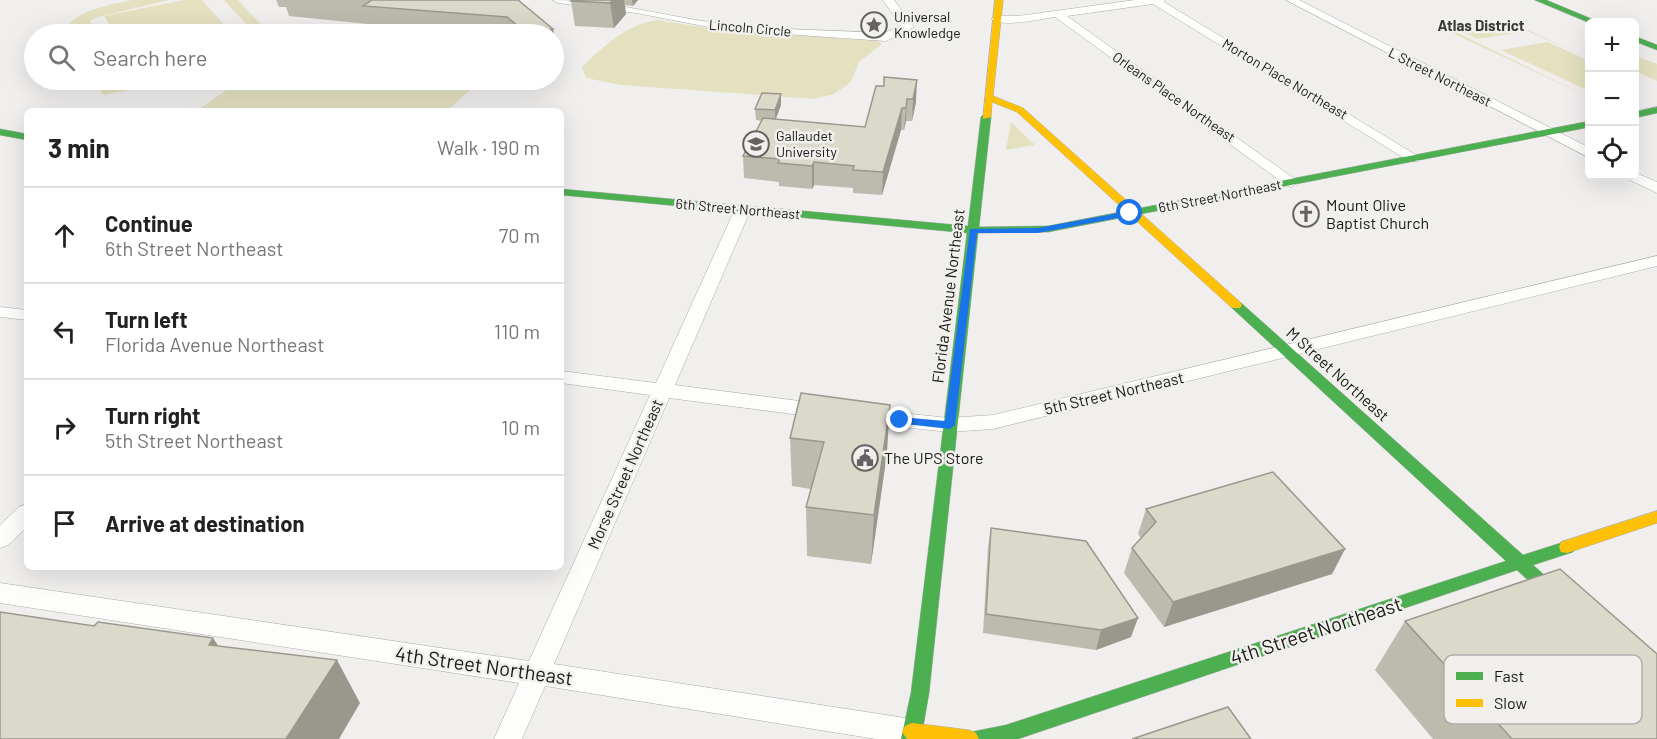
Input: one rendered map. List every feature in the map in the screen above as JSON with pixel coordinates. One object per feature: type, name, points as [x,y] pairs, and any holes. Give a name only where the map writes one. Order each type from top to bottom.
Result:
[{"type":"main road","name":"Florida Avenue Northeast","points":[[912,736],[920,693],[999,0]]},
{"type":"main road","points":[[1539,0],[1585,18]]},
{"type":"main road","points":[[1639,40],[1657,48]]},
{"type":"main road","name":"M Street Northeast","points":[[989,98],[1020,110],[1522,562],[1576,614]]},
{"type":"main road","points":[[1639,114],[1657,110]]},
{"type":"main road","name":"6th Street Northeast","points":[[564,192],[973,230],[1038,230],[1585,125]]},
{"type":"main road","points":[[0,132],[24,136]]},
{"type":"main road","name":"4th Street Northeast","points":[[973,739],[1006,734],[1657,517]]},
{"type":"main road","name":"4th Street Northeast","points":[[912,736],[969,739]]},
{"type":"street","name":"Lincoln Circle","points":[[558,0],[636,10],[724,27],[886,38],[908,27],[888,0]]},
{"type":"street","points":[[997,19],[1057,14],[1157,0]]},
{"type":"street","name":"Morton Place Northeast","points":[[1157,0],[1414,158]]},
{"type":"street","name":"L Street Northeast","points":[[1291,0],[1585,151]]},
{"type":"street","name":"Orleans Place Northeast","points":[[1057,14],[1291,182]]},
{"type":"street","points":[[1639,179],[1657,188]]},
{"type":"street","name":"Morse Street Northeast","points":[[508,739],[743,209]]},
{"type":"street","name":"5th Street Northeast","points":[[564,377],[950,425],[993,422],[1657,261]]},
{"type":"street","points":[[0,312],[24,315]]},
{"type":"street","points":[[0,539],[24,516]]},
{"type":"street","name":"4th Street Northeast","points":[[0,593],[477,667],[537,673],[912,736]]},
{"type":"shaded area","points":[[132,0],[169,0],[98,17],[90,21],[92,24],[70,24],[78,17],[105,6]]},
{"type":"shaded area","points":[[184,0],[202,0],[223,24],[109,24],[104,16]]},
{"type":"shaded area","points":[[224,0],[238,0],[261,24],[246,24]]},
{"type":"shaded area","points":[[657,20],[720,30],[878,41],[882,44],[859,62],[851,82],[834,94],[814,99],[621,85],[586,78],[582,67],[607,44],[636,26]]},
{"type":"shaded area","points":[[1490,20],[1502,22],[1495,21],[1452,30],[1585,95],[1452,33],[1448,28]]},
{"type":"shaded area","points":[[1507,22],[1512,23],[1585,56]]},
{"type":"shaded area","points":[[1492,23],[1516,33],[1478,39],[1455,29]]},
{"type":"shaded area","points":[[1548,42],[1585,59],[1585,89],[1501,50]]},
{"type":"shaded area","points":[[1639,57],[1657,64],[1657,81],[1641,74]]},
{"type":"shaded area","points":[[100,90],[133,90],[126,91],[103,95]]},
{"type":"shaded area","points":[[226,90],[470,90],[450,108],[200,108]]},
{"type":"shaded area","points":[[1011,122],[1035,145],[1006,150]]},
{"type":"building","points":[[372,0],[518,0],[547,24],[515,24],[507,17],[363,6]]},
{"type":"building","points":[[572,0],[613,0],[610,3]]},
{"type":"building","points":[[884,77],[917,80],[913,99],[907,99],[906,108],[902,108],[883,172],[853,170],[854,166],[814,162],[812,166],[778,163],[780,159],[743,156],[763,118],[865,127],[876,86],[884,86]]},
{"type":"building","points":[[762,93],[781,94],[775,110],[755,109]]},
{"type":"building","points":[[801,393],[890,405],[874,515],[806,507],[824,442],[790,438]]},
{"type":"building","points":[[1273,472],[1345,549],[1173,602],[1132,548],[1156,522],[1146,509]]},
{"type":"building","points":[[991,528],[1086,541],[1138,618],[1101,630],[986,614]]},
{"type":"building","points":[[1560,569],[1657,654],[1657,739],[1512,739],[1498,724],[1642,724],[1642,655],[1444,655],[1444,664],[1405,621]]},
{"type":"building","points":[[0,612],[94,626],[98,622],[213,638],[209,645],[337,660],[286,739],[0,739]]},
{"type":"building","points":[[1228,707],[1251,739],[1132,739]]},
{"type":"traffic: fast","points":[[1539,0],[1585,18]]},
{"type":"traffic: fast","points":[[1639,40],[1657,48]]},
{"type":"traffic: fast","points":[[1639,114],[1657,110]]},
{"type":"traffic: fast","points":[[911,739],[920,693],[986,117]]},
{"type":"traffic: fast","points":[[973,230],[1048,229],[1585,125]]},
{"type":"traffic: fast","points":[[0,132],[24,136]]},
{"type":"traffic: fast","points":[[564,192],[973,230]]},
{"type":"traffic: fast","points":[[1236,305],[1563,602]]},
{"type":"traffic: fast","points":[[973,739],[1006,734],[1567,547]]},
{"type":"traffic: slow","points":[[986,117],[999,0]]},
{"type":"traffic: slow","points":[[989,98],[1020,110],[1236,305]]},
{"type":"traffic: slow","points":[[1567,547],[1657,517]]},
{"type":"traffic: slow","points":[[912,732],[969,739]]},
{"type":"place","name":"Universal Knowledge","points":[[874,25]]},
{"type":"place","name":"Gallaudet University","points":[[756,144]]},
{"type":"place","name":"Mount Olive Baptist Church","points":[[1306,214]]},
{"type":"place","name":"The UPS Store","points":[[865,458]]},
{"type":"district","name":"Atlas District","points":[[1481,26]]},
{"type":"route","points":[[900,420],[950,425],[973,230],[1048,229],[1130,213]]}]
